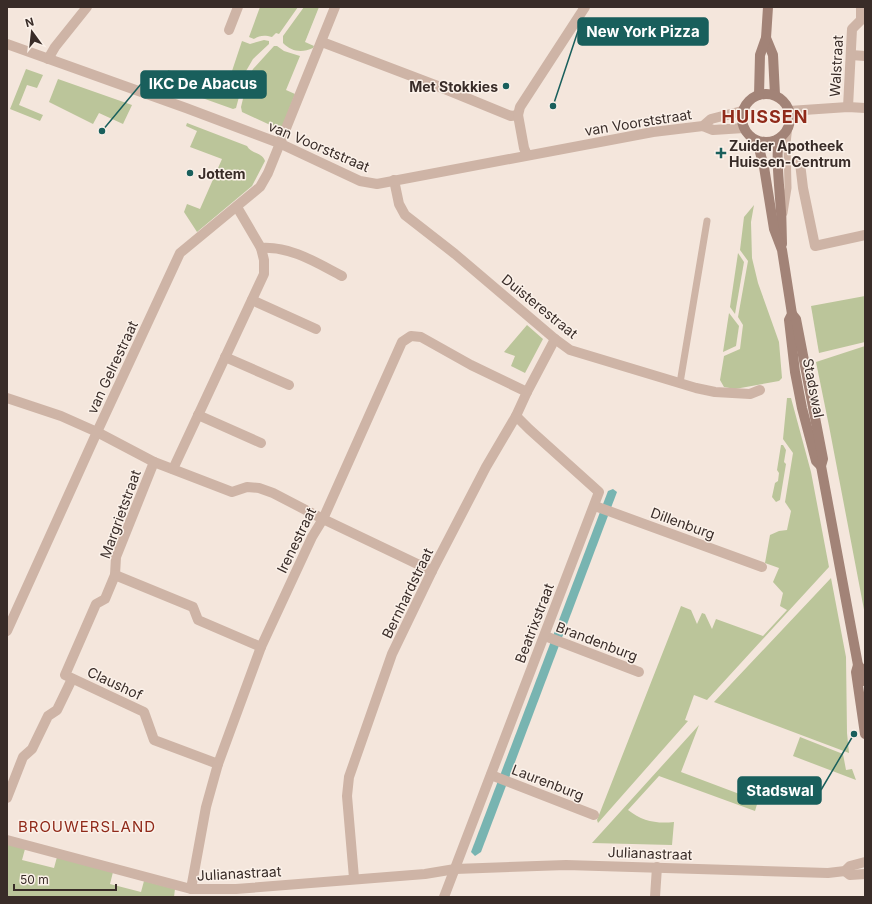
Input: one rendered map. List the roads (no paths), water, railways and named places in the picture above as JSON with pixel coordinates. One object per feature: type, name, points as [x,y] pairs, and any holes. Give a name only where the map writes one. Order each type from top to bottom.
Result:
[{"type":"main road","points":[[759,95],[760,54],[766,38],[768,7]]},
{"type":"main road","points":[[766,38],[773,55],[775,95]]},
{"type":"main road","points":[[759,95],[775,95],[786,104],[789,110],[789,126],[779,139],[768,142],[757,141],[749,136],[744,128],[742,111],[752,98],[759,95]]},
{"type":"main road","name":"Stadswal","points":[[779,139],[777,149],[782,250],[792,314],[790,320],[795,372],[802,408],[816,461],[821,466],[858,665],[856,672],[865,734]]},
{"type":"main road","name":"Stadswal","points":[[757,141],[764,167],[774,229],[782,250]]},
{"type":"main road","name":"Stadswal","points":[[858,665],[863,671],[865,682]]},
{"type":"street","points":[[48,59],[55,46],[87,7]]},
{"type":"street","points":[[229,30],[238,7]]},
{"type":"street","name":"van Gelrestraat","points":[[7,631],[180,253],[260,187],[268,173],[335,7]]},
{"type":"street","points":[[527,155],[518,115],[520,108],[583,7]]},
{"type":"street","name":"Walstraat","points":[[848,107],[852,29],[861,20],[861,7]]},
{"type":"street","points":[[322,42],[511,116],[518,115]]},
{"type":"street","name":"van Voorststraat","points":[[7,44],[186,108],[281,138],[360,181],[377,184],[653,132],[703,126],[713,130],[744,128]]},
{"type":"street","points":[[851,56],[865,56]]},
{"type":"street","points":[[789,110],[848,107],[865,108]]},
{"type":"street","name":"van Voorststraat","points":[[703,126],[711,120],[742,111]]},
{"type":"street","points":[[800,163],[803,188],[815,246],[865,235]]},
{"type":"street","name":"Duisterestraat","points":[[394,180],[399,204],[405,215],[455,254],[570,350],[696,388],[715,392],[750,394],[760,390]]},
{"type":"street","points":[[173,469],[264,274],[262,248],[237,207]]},
{"type":"street","points":[[262,248],[272,248],[296,253],[342,276]]},
{"type":"street","points":[[252,300],[316,328]]},
{"type":"street","name":"Irenestraat","points":[[191,889],[206,807],[218,764],[261,647],[312,537],[323,519],[402,342],[411,336],[421,337],[471,365],[527,392]]},
{"type":"street","name":"Bernhardstraat","points":[[354,878],[347,796],[349,777],[392,654],[432,571],[486,467],[516,416],[527,392],[556,339]]},
{"type":"street","points":[[225,357],[289,385]]},
{"type":"street","name":"Margrietstraat","points":[[7,398],[61,416],[97,432],[154,462],[232,492],[248,487],[259,488],[273,493],[323,519],[432,571]]},
{"type":"street","points":[[198,415],[261,443]]},
{"type":"street","name":"Beatrixstraat","points":[[455,869],[499,778],[602,508],[599,492],[516,416]]},
{"type":"street","name":"Margrietstraat","points":[[68,677],[96,604],[104,599],[114,575],[116,557],[154,462]]},
{"type":"street","name":"Dillenburg","points":[[602,508],[762,567]]},
{"type":"street","points":[[114,575],[193,607],[198,620],[261,647]]},
{"type":"street","name":"Brandenburg","points":[[553,639],[640,672]]},
{"type":"street","name":"Claushof","points":[[7,798],[23,758],[32,749],[48,716],[57,710],[68,677],[144,712],[154,740],[218,764]]},
{"type":"street","name":"Laurenburg","points":[[499,778],[594,814]]},
{"type":"street","name":"Julianastraat","points":[[7,840],[191,889],[236,893],[354,878],[425,874],[455,869],[566,865],[817,873],[845,871],[850,866],[865,862]]},
{"type":"street","points":[[655,897],[656,867]]},
{"type":"street","points":[[444,897],[455,869]]},
{"type":"street","name":"Julianastraat","points":[[845,871],[850,875],[865,874]]},
{"type":"lane","name":"Stadswal","points":[[782,227],[788,188],[787,143],[789,126]]},
{"type":"lane","points":[[680,383],[707,221]]},
{"type":"water","points":[[613,489],[617,492],[481,852],[475,856],[471,852],[608,491]]},
{"type":"place","name":"Met Stokkies","points":[[506,86]]},
{"type":"place","name":"New York Pizza","points":[[553,106]]},
{"type":"place","name":"IKC De Abacus","points":[[102,131]]},
{"type":"place","name":"Zuider Apotheek Huissen-Centrum","points":[[721,153]]},
{"type":"place","name":"Jottem","points":[[190,173]]},
{"type":"place","name":"Stadswal","points":[[854,734]]},
{"type":"district","name":"HUISSEN","points":[[765,116]]},
{"type":"district","name":"BROUWERSLAND","points":[[87,826]]}]
